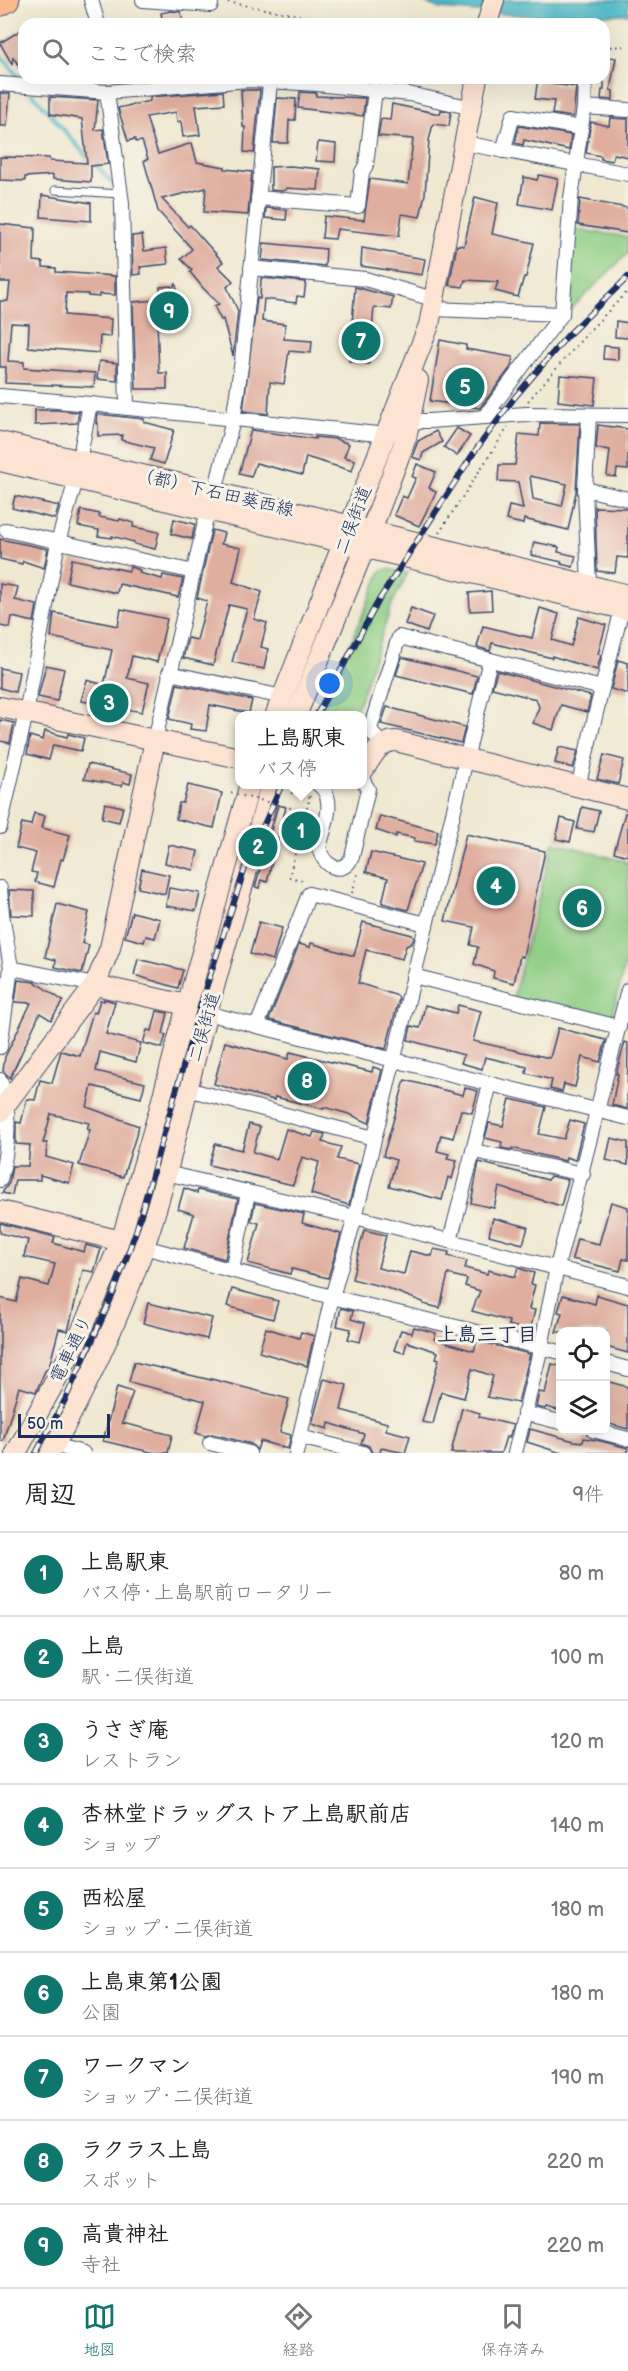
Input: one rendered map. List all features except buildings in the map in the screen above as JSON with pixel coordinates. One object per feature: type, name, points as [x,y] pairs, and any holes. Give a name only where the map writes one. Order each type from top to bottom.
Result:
[{"type":"highway","points":[[0,4],[7,0]]},
{"type":"street","points":[[91,0],[96,18]]},
{"type":"street","points":[[143,0],[214,2]]},
{"type":"street","points":[[489,18],[494,0]]},
{"type":"street","points":[[0,84],[109,87],[169,84]]},
{"type":"street","points":[[3,1102],[95,985],[110,948],[169,673],[233,420],[242,360],[270,84]]},
{"type":"street","points":[[317,84],[409,94],[473,108]]},
{"type":"street","name":"二俣街道","points":[[298,711],[368,539],[406,438],[476,84]]},
{"type":"street","points":[[484,416],[562,314],[571,198],[584,107],[585,84]]},
{"type":"street","points":[[109,87],[121,194],[126,290],[127,408]]},
{"type":"street","points":[[258,198],[358,206],[362,172],[366,165],[375,90]]},
{"type":"street","points":[[584,107],[628,110]]},
{"type":"street","points":[[503,151],[513,116],[581,128]]},
{"type":"street","points":[[464,143],[575,166],[628,174]]},
{"type":"street","points":[[251,268],[365,279],[432,311],[562,314]]},
{"type":"street","name":"二俣街道","points":[[279,706],[387,435],[432,311]]},
{"type":"street","points":[[0,396],[387,435],[421,421],[516,415],[628,415]]},
{"type":"street","points":[[0,827],[26,713],[58,542],[78,470],[90,404]]},
{"type":"street","points":[[588,586],[585,489],[589,416]]},
{"type":"street","points":[[0,442],[78,470]]},
{"type":"street","points":[[0,461],[78,470]]},
{"type":"street","name":"（都）下石田葵西線","points":[[78,470],[212,501],[351,525],[368,539]]},
{"type":"street","points":[[585,489],[628,499]]},
{"type":"street","name":"（都）下石田葵西線","points":[[212,501],[344,544],[368,539]]},
{"type":"street","points":[[6,530],[194,572]]},
{"type":"street","points":[[368,539],[431,545],[588,586],[626,605]]},
{"type":"street","points":[[368,539],[626,605]]},
{"type":"street","points":[[578,787],[602,688],[626,605]]},
{"type":"street","points":[[381,745],[370,729],[399,637],[602,688]]},
{"type":"street","points":[[296,1453],[332,1297],[355,1217],[490,660]]},
{"type":"street","points":[[169,673],[279,706]]},
{"type":"street","points":[[0,707],[235,757]]},
{"type":"street","points":[[367,766],[381,745],[389,741],[396,741],[628,799]]},
{"type":"street","points":[[323,789],[329,805],[319,847],[320,853],[330,866],[338,868],[346,866],[352,857],[367,787]]},
{"type":"street","name":"二俣街道","points":[[121,1242],[249,789]]},
{"type":"street","name":"二俣街道","points":[[144,1246],[166,1173],[207,1013],[270,789]]},
{"type":"street","points":[[0,888],[1,914],[11,968],[2,1015],[0,1047]]},
{"type":"street","points":[[257,1026],[309,894],[426,924]]},
{"type":"street","points":[[11,968],[187,1005]]},
{"type":"street","points":[[413,976],[619,1028]]},
{"type":"street","points":[[515,1453],[541,1347],[557,1268],[583,1174],[628,990]]},
{"type":"street","points":[[207,1013],[628,1118]]},
{"type":"street","points":[[0,1080],[5,1157],[0,1180]]},
{"type":"street","points":[[450,1241],[490,1084]]},
{"type":"street","points":[[188,1089],[374,1138]]},
{"type":"street","points":[[474,1151],[583,1174]]},
{"type":"street","points":[[166,1173],[355,1217],[628,1286]]},
{"type":"street","points":[[232,1270],[248,1193]]},
{"type":"street","points":[[0,1210],[332,1297],[556,1351]]},
{"type":"street","name":"電車通り","points":[[16,1453],[76,1343],[121,1242]]},
{"type":"street","name":"電車通り","points":[[52,1449],[87,1385],[112,1332],[144,1246]]},
{"type":"street","points":[[610,1364],[628,1369]]},
{"type":"street","points":[[525,1413],[556,1421]]},
{"type":"street","points":[[610,1435],[628,1439]]},
{"type":"street","points":[[300,1437],[363,1453]]},
{"type":"street","points":[[210,1443],[249,1453]]},
{"type":"street","points":[[52,1449],[83,1453]]},
{"type":"lane","points":[[55,190],[121,194]]},
{"type":"path","points":[[214,2],[310,18]]},
{"type":"path","points":[[610,47],[628,46]]},
{"type":"path","points":[[431,545],[516,415],[590,330],[628,291]]},
{"type":"path","points":[[231,793],[295,809],[286,839]]},
{"type":"path","points":[[291,793],[310,797],[289,877],[310,882]]},
{"type":"path","points":[[342,890],[353,893],[360,863]]},
{"type":"green space","points":[[573,229],[628,237],[628,253],[570,310],[567,307]]},
{"type":"green space","points":[[388,569],[408,573],[392,604],[356,711],[322,711],[381,571]]},
{"type":"green space","points":[[553,842],[628,862],[628,953],[612,1015],[602,1021],[513,998]]},
{"type":"water","points":[[419,0],[628,0],[628,14],[543,17],[440,9]]},
{"type":"waterway","points":[[0,54],[18,76]]},
{"type":"waterway","points":[[32,93],[88,158]]},
{"type":"waterway","points":[[94,163],[114,185]]},
{"type":"railway","points":[[319,711],[379,600],[475,451],[515,397],[568,335],[628,277]]},
{"type":"railway","points":[[36,1453],[65,1400],[114,1292],[136,1231],[203,997],[246,865],[280,789]]},
{"type":"place","name":"高貴神社","points":[[169,311]]},
{"type":"place","name":"ワークマン","points":[[361,341]]},
{"type":"place","name":"西松屋","points":[[465,387]]},
{"type":"place","name":"うさぎ庵","points":[[109,703]]},
{"type":"place","name":"上島駅東","points":[[301,831]]},
{"type":"place","name":"上島","points":[[258,847]]},
{"type":"place","name":"杏林堂ドラッグストア上島駅前店","points":[[496,886]]},
{"type":"place","name":"上島東第1公園","points":[[582,908]]},
{"type":"place","name":"ラクラス上島","points":[[307,1081]]},
{"type":"district","name":"上島三丁目","points":[[487,1334]]}]
